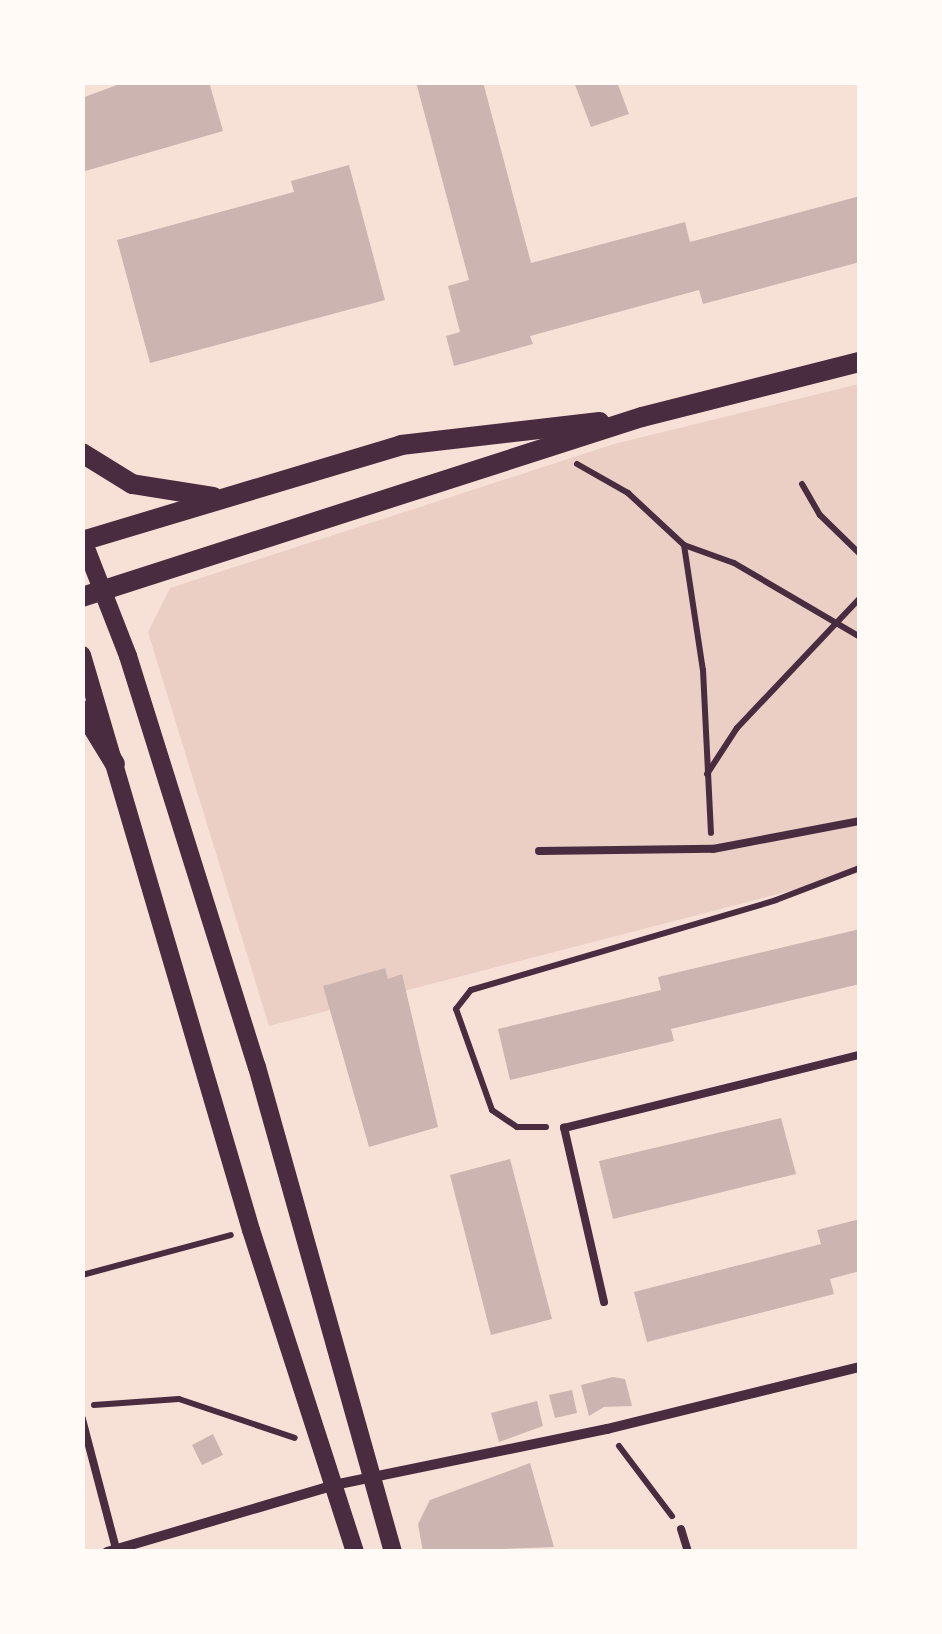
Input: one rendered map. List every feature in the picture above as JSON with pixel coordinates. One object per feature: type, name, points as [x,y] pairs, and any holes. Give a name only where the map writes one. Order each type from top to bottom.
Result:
[{"type":"main road","points":[[82,597],[642,417],[860,362]]},
{"type":"main road","points":[[83,540],[401,445],[642,417]]},
{"type":"main road","points":[[82,453],[132,484],[215,498]]},
{"type":"main road","points":[[82,710],[115,764]]},
{"type":"street","points":[[83,540],[103,589],[257,1067],[393,1552]]},
{"type":"street","points":[[82,655],[251,1230],[355,1552]]},
{"type":"street","points":[[111,1550],[334,1485],[606,1429],[860,1366]]},
{"type":"lane","points":[[539,851],[713,850],[860,821]]},
{"type":"lane","points":[[604,1302],[564,1128],[860,1055]]},
{"type":"lane","points":[[82,1419],[111,1550]]},
{"type":"lane","points":[[681,1528],[688,1552]]},
{"type":"path","points":[[541,450],[599,472],[684,544],[734,564],[860,637]]},
{"type":"path","points":[[802,484],[820,515],[860,554]]},
{"type":"path","points":[[684,544],[703,670],[713,850]]},
{"type":"path","points":[[706,775],[737,728],[860,598]]},
{"type":"path","points":[[564,1128],[517,1127],[492,1110],[456,1009],[470,990],[758,906],[860,868]]},
{"type":"path","points":[[82,1275],[251,1230]]},
{"type":"path","points":[[82,1406],[179,1398],[321,1447]]},
{"type":"path","points":[[606,1429],[681,1528]]},
{"type":"shaded area","points":[[859,384],[859,873],[269,1026],[148,632],[170,588],[614,444]]},
{"type":"building","points":[[125,82],[209,82],[223,131],[82,172],[82,98]]},
{"type":"building","points":[[416,82],[483,82],[531,263],[685,222],[690,242],[860,196],[860,262],[703,304],[699,290],[530,336],[533,344],[454,366],[446,336],[460,332],[448,286],[469,280]]},
{"type":"building","points":[[574,82],[617,82],[629,114],[591,127]]},
{"type":"building","points":[[349,165],[385,300],[150,363],[117,240],[294,192],[291,181]]},
{"type":"building","points":[[860,929],[860,984],[671,1029],[674,1041],[510,1080],[498,1029],[661,990],[658,977]]},
{"type":"building","points":[[385,968],[388,979],[402,974],[438,1127],[369,1147],[323,986]]},
{"type":"building","points":[[781,1118],[796,1174],[613,1219],[599,1161]]},
{"type":"building","points":[[510,1159],[552,1319],[491,1335],[450,1175]]},
{"type":"building","points":[[860,1219],[860,1271],[830,1279],[834,1294],[647,1342],[634,1292],[821,1244],[817,1230]]},
{"type":"building","points":[[613,1377],[625,1379],[632,1406],[604,1407],[589,1416],[581,1385]]},
{"type":"building","points":[[572,1390],[577,1413],[555,1418],[549,1395]]},
{"type":"building","points":[[537,1401],[543,1426],[499,1442],[491,1413]]},
{"type":"building","points":[[213,1434],[223,1455],[202,1465],[192,1445]]},
{"type":"building","points":[[530,1463],[554,1547],[423,1552],[418,1524],[430,1500]]}]
